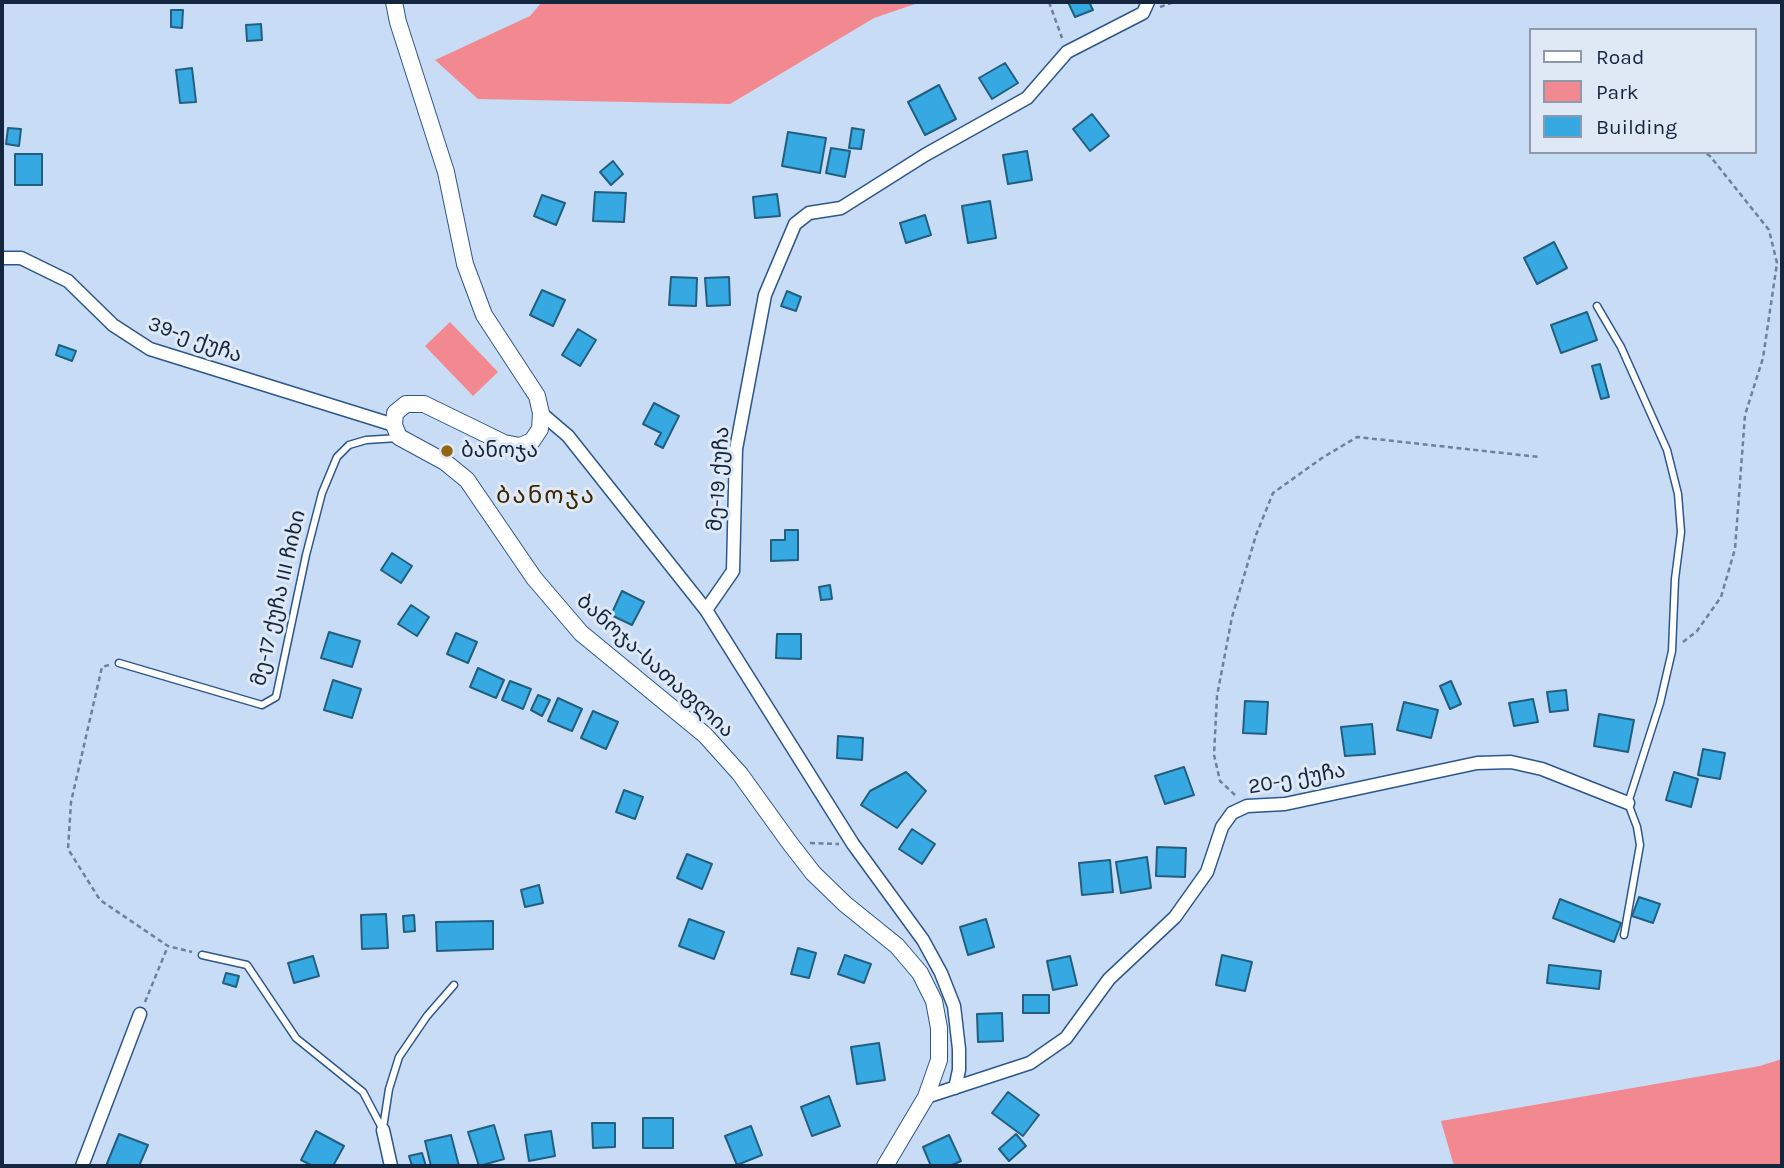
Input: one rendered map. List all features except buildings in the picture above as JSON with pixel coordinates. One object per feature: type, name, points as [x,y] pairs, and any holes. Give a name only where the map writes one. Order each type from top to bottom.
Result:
[{"type":"street","points":[[394,2],[446,172],[465,264],[484,315],[537,396],[541,412],[540,429],[532,441],[520,446],[504,443],[424,404],[406,404],[395,413],[397,431]]},
{"type":"street","name":"მე-19 ქუჩა","points":[[706,610],[733,571],[736,449],[765,295],[795,225],[809,213],[841,208],[925,155],[1027,98],[1067,52],[1143,13],[1148,2]]},
{"type":"street","name":"39-ე ქუჩა","points":[[2,258],[21,258],[68,281],[113,325],[150,349],[397,431]]},
{"type":"street","points":[[541,412],[568,436],[706,610],[853,844],[923,940],[941,973],[954,1006],[959,1049],[959,1070],[955,1088]]},
{"type":"street","name":"ბანოჯა-სათაფლია","points":[[397,431],[445,462],[467,480],[534,578],[581,633],[705,735],[740,774],[813,873],[845,904],[897,946],[920,973],[934,1001],[939,1028],[939,1060],[926,1097],[885,1166]]},
{"type":"street","name":"20-ე ქუჩა","points":[[926,1097],[1030,1063],[1066,1038],[1109,979],[1175,917],[1206,872],[1222,827],[1232,813],[1247,806],[1285,804],[1477,763],[1511,762],[1542,769],[1628,803]]},
{"type":"street","points":[[82,1166],[139,1014]]},
{"type":"street","points":[[383,1130],[391,1166]]},
{"type":"lane","points":[[1597,306],[1621,347],[1667,450],[1678,494],[1681,532],[1675,579],[1672,651],[1660,703],[1628,803],[1640,845],[1624,935]]},
{"type":"lane","name":"მე-17 ქუჩა III ჩიხი","points":[[119,663],[262,705],[276,697],[322,493],[337,457],[349,445],[397,431]]},
{"type":"lane","points":[[202,955],[247,965],[296,1038],[363,1092],[383,1130]]},
{"type":"lane","points":[[383,1130],[389,1088],[399,1057],[427,1016],[454,985]]},
{"type":"path","points":[[1049,2],[1067,52]]},
{"type":"path","points":[[1672,651],[1697,631],[1721,597],[1735,549],[1745,415],[1763,358],[1777,263],[1769,230],[1707,154]]},
{"type":"path","points":[[1777,263],[1782,259]]},
{"type":"path","points":[[1247,806],[1220,781],[1213,755],[1217,696],[1232,617],[1256,535],[1273,494],[1322,458],[1357,437],[1539,457]]},
{"type":"path","points":[[119,663],[102,667],[71,802],[68,849],[100,901],[167,946],[202,955]]},
{"type":"path","points":[[789,842],[853,844]]},
{"type":"path","points":[[139,1014],[167,946]]},
{"type":"green space","points":[[542,2],[921,2],[874,18],[730,104],[478,99],[435,60],[530,16]]},
{"type":"green space","points":[[450,322],[498,372],[473,396],[425,346]]},
{"type":"green space","points":[[1782,1059],[1782,1166],[1454,1166],[1441,1121],[1760,1066]]},
{"type":"place","name":"ბანოჯა","points":[[447,451]]},
{"type":"district","name":"ბანოჯა","points":[[546,496]]}]
